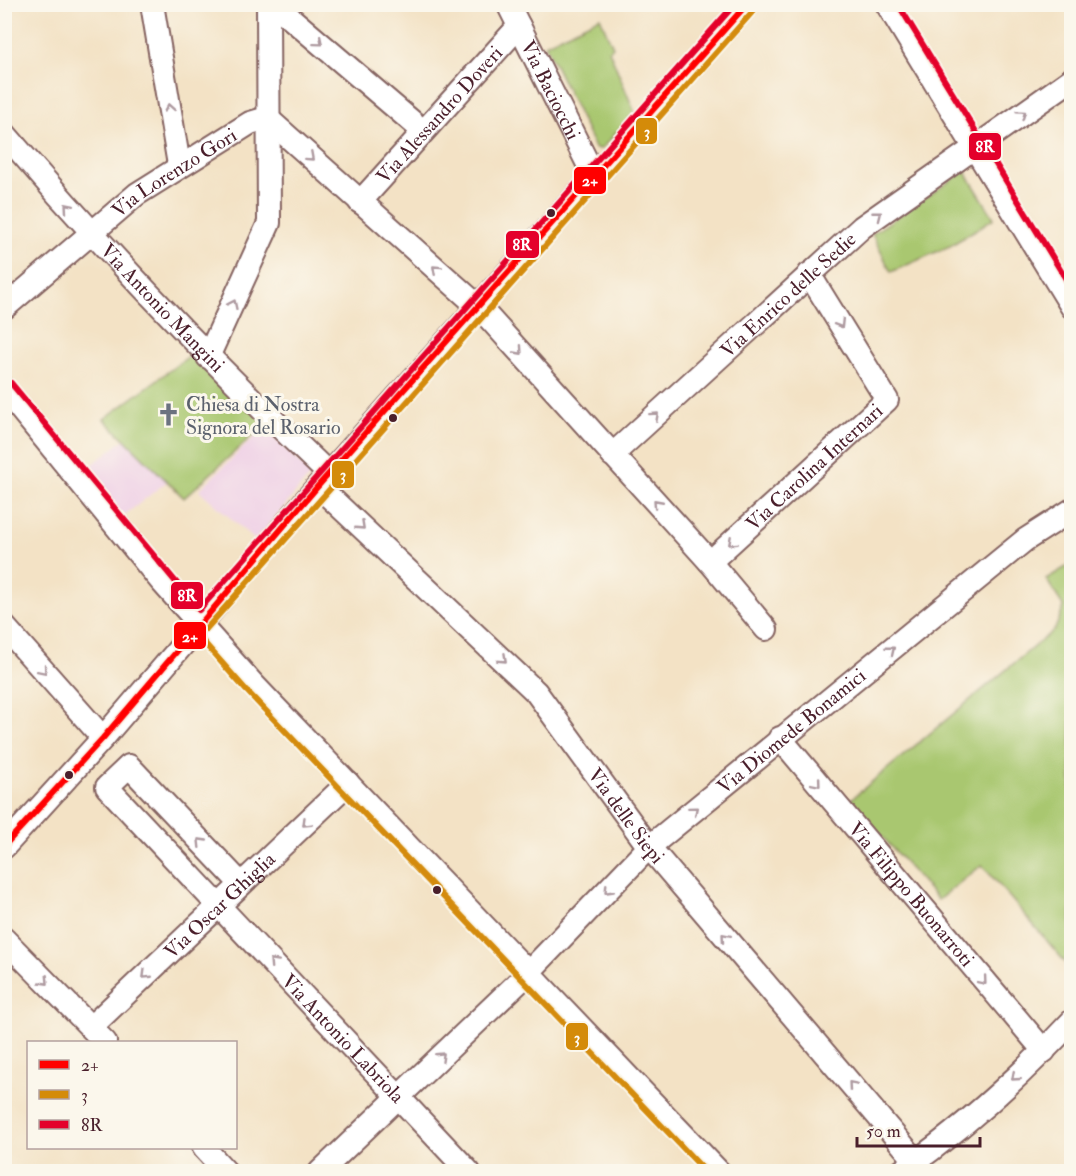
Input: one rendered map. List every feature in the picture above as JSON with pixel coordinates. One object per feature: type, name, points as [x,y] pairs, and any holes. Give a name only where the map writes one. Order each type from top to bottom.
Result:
[{"type":"street","points":[[152,4],[179,165]]},
{"type":"street","points":[[208,357],[269,223],[268,4]]},
{"type":"street","points":[[274,4],[423,131]]},
{"type":"street","name":"Via Baciocchi","points":[[508,4],[594,176]]},
{"type":"street","points":[[4,847],[103,738],[324,480],[480,308],[747,4]]},
{"type":"street","points":[[887,4],[1071,307]]},
{"type":"street","name":"Via Alessandro Doveri","points":[[360,202],[519,26]]},
{"type":"street","name":"Via Enrico delle Sedie","points":[[612,455],[809,274],[893,203],[1071,79]]},
{"type":"street","points":[[267,118],[480,308],[710,562],[766,629]]},
{"type":"street","name":"Via Lorenzo Gori","points":[[4,308],[92,235],[137,194],[179,165],[250,123],[267,118]]},
{"type":"street","name":"Via Antonio Mangini","points":[[4,133],[92,235],[324,480]]},
{"type":"street","name":"Via Carolina Internari","points":[[710,562],[887,400],[809,274]]},
{"type":"street","points":[[4,389],[161,581],[253,684],[719,1172]]},
{"type":"street","name":"Via delle Siepi","points":[[324,480],[525,680],[649,847],[909,1166]]},
{"type":"street","name":"Via Diomede Bonamici","points":[[320,1172],[529,971],[649,847],[1025,540],[1071,510]]},
{"type":"street","points":[[4,626],[103,738]]},
{"type":"street","name":"Via Filippo Buonarroti","points":[[780,738],[1044,1051]]},
{"type":"street","name":"Via Antonio Labriola","points":[[242,884],[129,766],[107,787],[470,1172]]},
{"type":"street","name":"Via Oscar Ghiglia","points":[[98,1035],[219,906],[348,783]]},
{"type":"street","points":[[4,939],[98,1035]]},
{"type":"street","points":[[909,1166],[1044,1051],[1071,1021]]},
{"type":"street","points":[[205,1149],[226,1172]]},
{"type":"shaded area","points":[[264,428],[311,474],[256,541],[199,490]]},
{"type":"shaded area","points":[[125,439],[130,446],[137,440],[169,480],[121,518],[84,471]]},
{"type":"green space","points":[[600,17],[613,47],[609,50],[635,113],[601,149],[595,148],[545,44]]},
{"type":"green space","points":[[965,171],[994,218],[950,246],[891,272],[872,234]]},
{"type":"green space","points":[[200,348],[272,418],[184,498],[104,419]]},
{"type":"green space","points":[[1071,564],[1071,969],[982,865],[938,900],[850,800],[1055,629],[1064,607],[1046,579]]},
{"type":"transit line","name":"8R","points":[[11,383],[199,610],[735,4]]},
{"type":"transit line","name":"2+","points":[[4,846],[103,738],[318,486],[747,4]]},
{"type":"transit line","name":"8R","points":[[898,4],[1072,289]]},
{"type":"transit line","name":"3","points":[[206,629],[754,10]]},
{"type":"transit line","name":"3","points":[[192,629],[246,690],[706,1172]]},
{"type":"place","name":"Chiesa di Nostra Signora del Rosario","points":[[168,415]]}]
